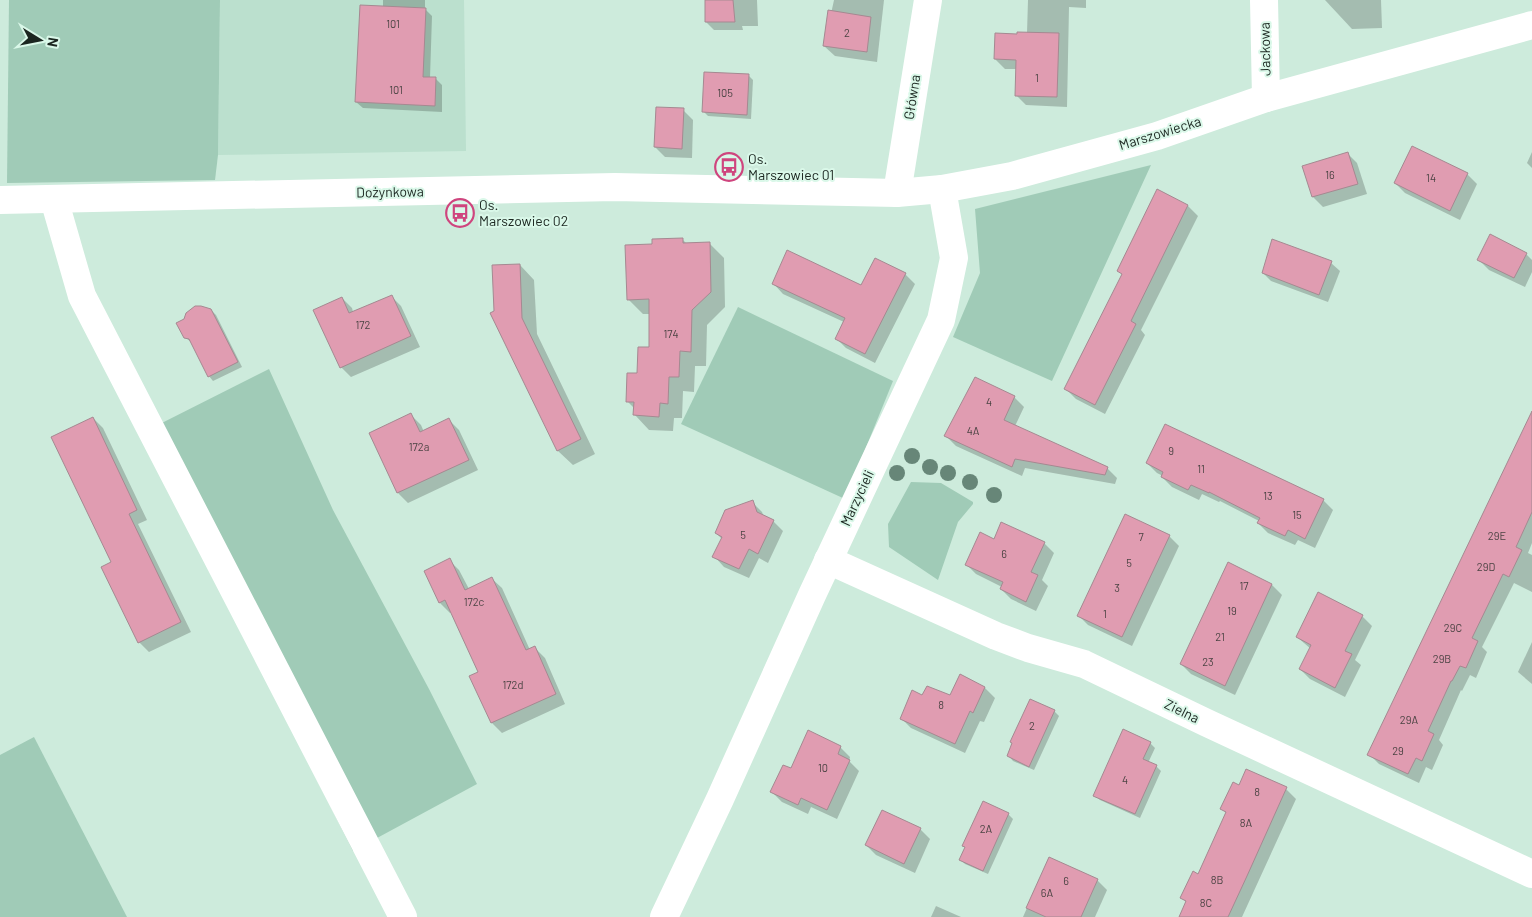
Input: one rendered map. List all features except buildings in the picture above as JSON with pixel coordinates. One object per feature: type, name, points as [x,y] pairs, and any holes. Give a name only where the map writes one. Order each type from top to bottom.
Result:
[{"type":"street","name":"Główna","points":[[897,193],[928,0]]},
{"type":"street","name":"Jackowa","points":[[1264,0],[1266,98]]},
{"type":"street","name":"Marszowiecka","points":[[780,191],[897,193],[942,189],[1012,176],[1139,141],[1266,98],[1532,25]]},
{"type":"street","name":"Dożynkowa","points":[[0,200],[615,187],[780,191]]},
{"type":"street","name":"Marzycieli","points":[[664,917],[940,320],[954,258],[942,189]]},
{"type":"street","points":[[54,199],[82,296],[403,917]]},
{"type":"street","name":"Zielna","points":[[828,560],[996,636],[1028,648],[1084,664],[1532,874]]},
{"type":"shaded area","points":[[9,0],[220,0],[218,155],[215,180],[7,183]]},
{"type":"shaded area","points":[[220,0],[464,0],[466,151],[218,155]]},
{"type":"shaded area","points":[[1151,165],[1052,381],[953,337],[980,273],[975,209]]},
{"type":"shaded area","points":[[738,307],[893,381],[845,499],[681,424]]},
{"type":"shaded area","points":[[269,369],[333,510],[429,689],[477,784],[353,851],[142,433]]},
{"type":"shaded area","points":[[911,482],[941,483],[973,502],[958,522],[938,580],[889,547],[888,524]]},
{"type":"shaded area","points":[[34,737],[127,917],[0,917],[0,755]]},
{"type":"place","name":"Os. Marszowiec 01","points":[[729,167]]},
{"type":"place","name":"Os. Marszowiec 02","points":[[460,213]]}]
